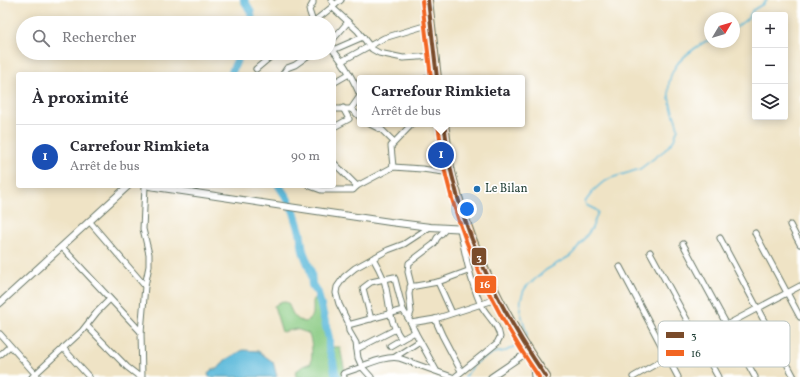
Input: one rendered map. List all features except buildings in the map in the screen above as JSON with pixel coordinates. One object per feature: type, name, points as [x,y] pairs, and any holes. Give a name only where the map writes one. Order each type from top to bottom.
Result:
[{"type":"main road","points":[[428,0],[437,75]]},
{"type":"main road","points":[[444,127],[451,173],[468,230],[481,264],[497,299],[522,339],[526,349],[546,377]]},
{"type":"street","points":[[311,16],[309,10],[313,0]]},
{"type":"street","points":[[331,0],[334,7],[358,31],[369,46],[379,53],[403,58],[435,56]]},
{"type":"street","points":[[321,16],[341,0]]},
{"type":"street","points":[[336,39],[348,22]]},
{"type":"street","points":[[342,61],[376,41],[431,24]]},
{"type":"street","points":[[336,45],[363,37]]},
{"type":"street","points":[[336,54],[342,61],[357,88]]},
{"type":"street","points":[[256,69],[267,60]]},
{"type":"street","points":[[284,72],[287,68],[302,60]]},
{"type":"street","points":[[336,81],[349,74]]},
{"type":"street","points":[[351,109],[357,100]]},
{"type":"street","points":[[336,126],[349,119],[343,108]]},
{"type":"street","points":[[336,109],[351,109],[357,114]]},
{"type":"street","points":[[381,127],[394,142]]},
{"type":"street","points":[[393,167],[391,146],[409,127]]},
{"type":"street","points":[[336,165],[357,186]]},
{"type":"street","points":[[316,188],[321,190],[353,190],[357,186],[393,167],[451,173]]},
{"type":"street","points":[[0,303],[126,188]]},
{"type":"street","points":[[141,377],[141,332],[145,286],[149,266],[149,254],[143,229],[145,188]]},
{"type":"street","points":[[162,188],[430,227],[460,228],[468,230]]},
{"type":"street","points":[[90,221],[145,286]]},
{"type":"street","points":[[790,225],[800,244]]},
{"type":"street","points":[[370,377],[358,358],[357,346],[349,331],[339,304],[336,292],[337,287],[350,271],[373,258],[404,244],[430,227]]},
{"type":"street","points":[[410,320],[411,312],[409,304],[411,280],[408,272],[409,263],[434,244],[437,238],[447,228]]},
{"type":"street","points":[[371,319],[362,290],[368,283],[383,279],[395,278],[403,310],[410,320],[436,370],[443,376],[453,377],[500,340],[500,333],[497,327],[480,304],[468,271],[460,228]]},
{"type":"street","points":[[755,233],[800,317]]},
{"type":"street","points":[[720,238],[764,321]]},
{"type":"street","points":[[683,244],[725,321]]},
{"type":"street","points":[[62,247],[141,332]]},
{"type":"street","points":[[650,252],[688,321]]},
{"type":"street","points":[[373,258],[383,279],[391,317],[402,339]]},
{"type":"street","points":[[620,268],[658,340]]},
{"type":"street","points":[[410,287],[438,282],[468,271]]},
{"type":"street","points":[[438,282],[452,313]]},
{"type":"street","points":[[733,321],[800,286]]},
{"type":"street","points":[[0,334],[35,376],[87,326],[91,319],[110,299]]},
{"type":"street","points":[[410,320],[435,318],[497,299]]},
{"type":"street","points":[[348,325],[403,310]]},
{"type":"street","points":[[435,318],[461,371]]},
{"type":"street","points":[[87,326],[127,367],[141,377]]},
{"type":"street","points":[[357,350],[396,329]]},
{"type":"street","points":[[390,346],[415,332]]},
{"type":"street","points":[[344,377],[344,373],[362,366],[395,357],[420,341]]},
{"type":"street","points":[[0,355],[10,346]]},
{"type":"street","points":[[63,348],[89,377]]},
{"type":"street","points":[[491,377],[522,356],[532,357]]},
{"type":"street","points":[[395,357],[436,370]]},
{"type":"street","points":[[634,377],[658,362]]},
{"type":"street","points":[[534,377],[535,365],[540,369]]},
{"type":"street","points":[[672,367],[678,377]]},
{"type":"street","points":[[713,367],[718,377]]},
{"type":"street","points":[[750,367],[755,377]]},
{"type":"street","points":[[789,367],[794,377]]},
{"type":"green space","points":[[313,299],[318,299],[327,336],[333,347],[340,347],[346,377],[296,377],[295,372],[303,366],[311,363],[311,340],[308,333],[296,329],[282,332],[274,306],[282,301],[288,303],[297,318],[306,322],[313,314]]},
{"type":"water","points":[[243,350],[258,351],[273,362],[277,377],[209,377],[208,374],[212,369],[218,369],[225,360]]},
{"type":"waterway","points":[[244,0],[251,12],[251,16]]},
{"type":"waterway","points":[[740,24],[748,18],[753,10],[767,0]]},
{"type":"waterway","points":[[524,339],[527,335],[520,310],[524,290],[546,270],[570,256],[592,228],[598,212],[586,205],[585,202],[594,190],[611,178],[640,169],[665,150],[674,140],[678,128],[670,102],[669,81],[676,65],[682,58],[704,42]]},
{"type":"waterway","points":[[232,72],[237,60]]},
{"type":"waterway","points":[[280,188],[294,212],[300,232],[303,251],[311,272],[312,285],[318,293],[329,338],[329,348],[337,377]]},
{"type":"waterway","points":[[465,377],[474,365],[482,359],[493,353],[506,351],[520,343]]},
{"type":"transit line","name":"3","points":[[428,0],[437,75]]},
{"type":"transit line","name":"16","points":[[422,1],[431,75]]},
{"type":"transit line","name":"16","points":[[438,127],[443,163],[453,203],[472,255],[483,281],[509,330],[539,377]]},
{"type":"transit line","name":"3","points":[[444,127],[449,163],[459,202],[478,255],[502,306],[546,377]]},
{"type":"place","name":"Carrefour Rimkieta","points":[[441,155]]},
{"type":"place","name":"Le Bilan","points":[[477,189]]}]
